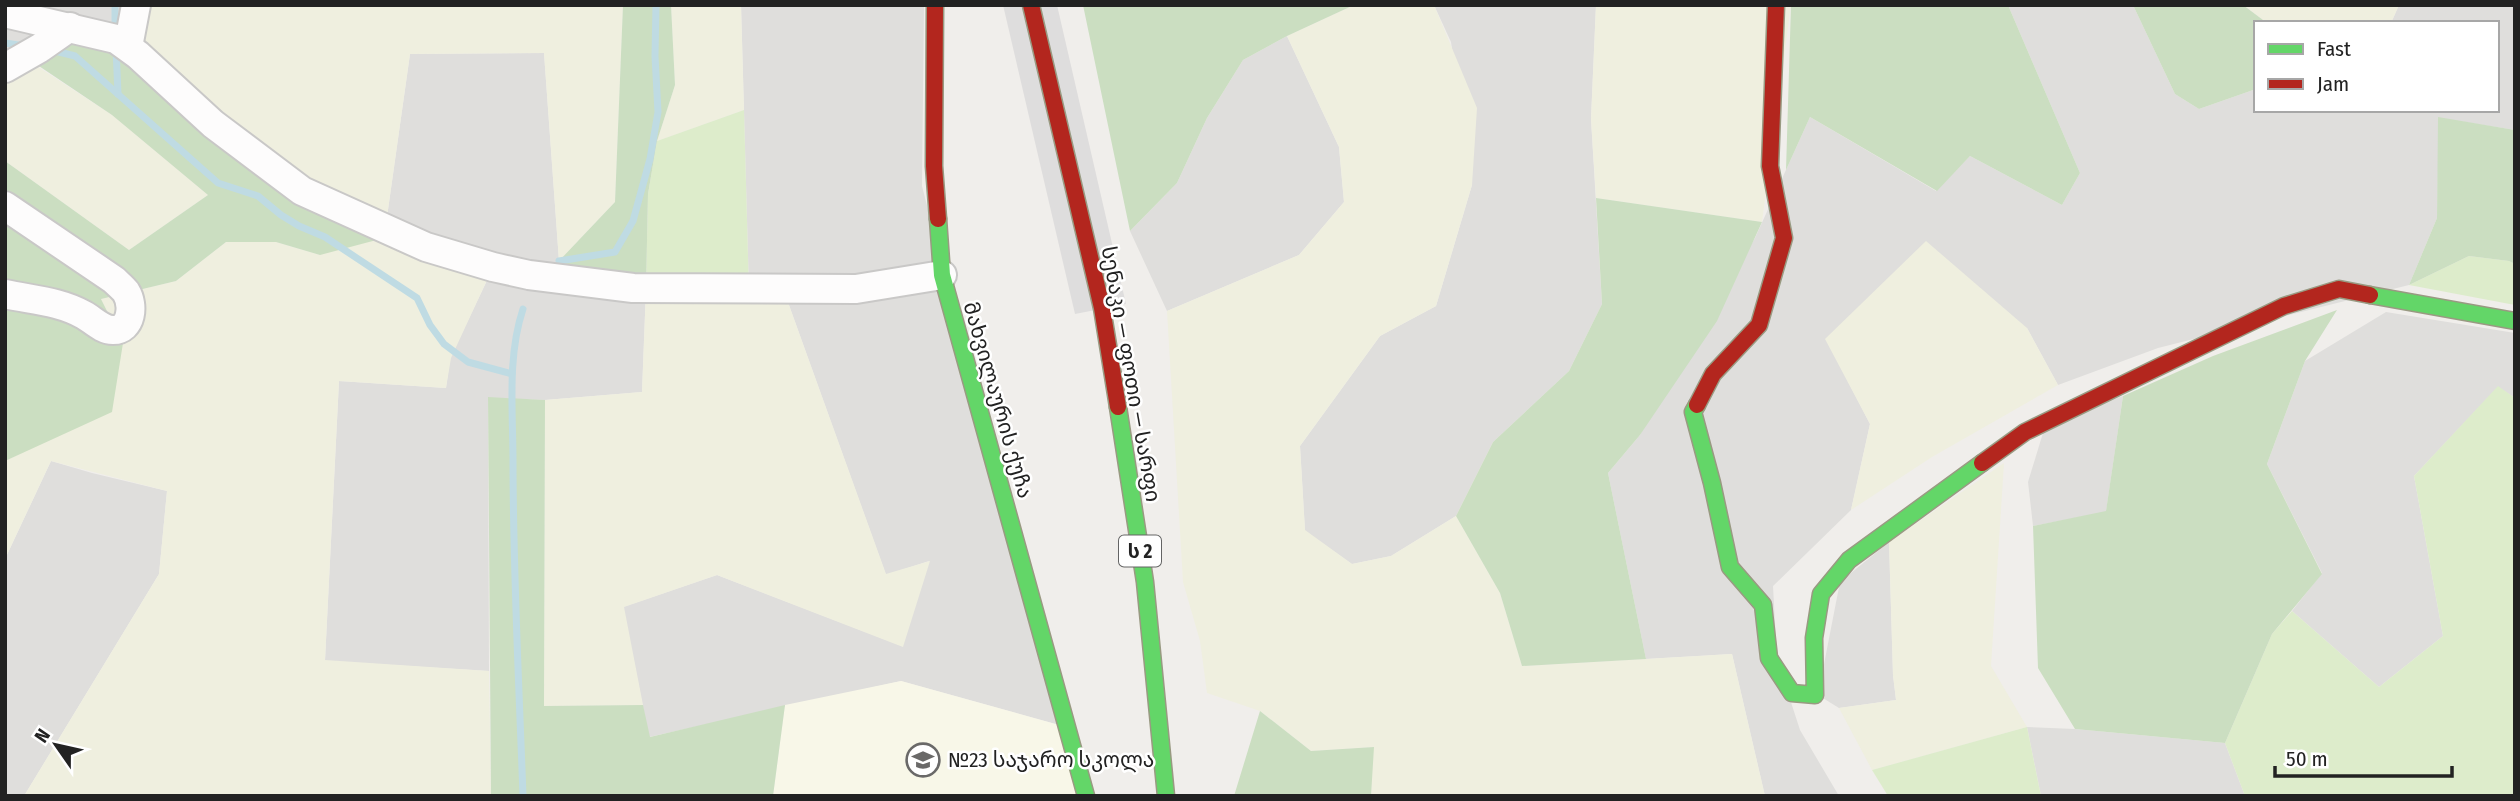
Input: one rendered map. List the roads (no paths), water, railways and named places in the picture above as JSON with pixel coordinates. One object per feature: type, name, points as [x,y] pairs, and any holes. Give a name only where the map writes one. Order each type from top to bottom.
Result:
[{"type":"main road","name":"მახვილაურის ქუჩა","points":[[935,5],[934,166],[942,275],[1086,796]]},
{"type":"main road","name":"სენაკი — ფოთი — სარფი","points":[[1031,5],[1102,308],[1145,582],[1166,796]]},
{"type":"main road","points":[[1776,5],[1770,166],[1784,238],[1759,325],[1713,374],[1693,412],[1730,567],[1763,605],[1769,658],[1792,693],[1815,695],[1814,638],[1821,594],[1849,560],[2025,432],[2250,321],[2284,306],[2339,289],[2515,321]]},
{"type":"street","points":[[128,47],[136,5]]},
{"type":"street","points":[[5,13],[116,39],[213,124],[302,191],[426,247],[493,267],[529,275],[633,288],[856,289],[942,275]]},
{"type":"street","points":[[5,68],[70,27]]},
{"type":"street","points":[[5,206],[114,280],[127,293],[131,306],[130,317],[125,325],[114,330],[103,327],[65,306],[5,294]]},
{"type":"waterway","points":[[115,5],[115,32]]},
{"type":"waterway","points":[[559,261],[615,252],[633,221],[650,159],[658,112],[656,5]]},
{"type":"waterway","points":[[5,43],[25,46]]},
{"type":"waterway","points":[[116,48],[118,94]]},
{"type":"waterway","points":[[51,50],[75,56],[218,183],[258,196],[281,215],[325,237],[417,298],[430,325],[444,344],[468,362],[512,374]]},
{"type":"waterway","points":[[523,309],[515,346],[512,404],[515,587],[523,796]]},
{"type":"place","name":"№23 საჯარო სკოლა","points":[[923,760]]}]
